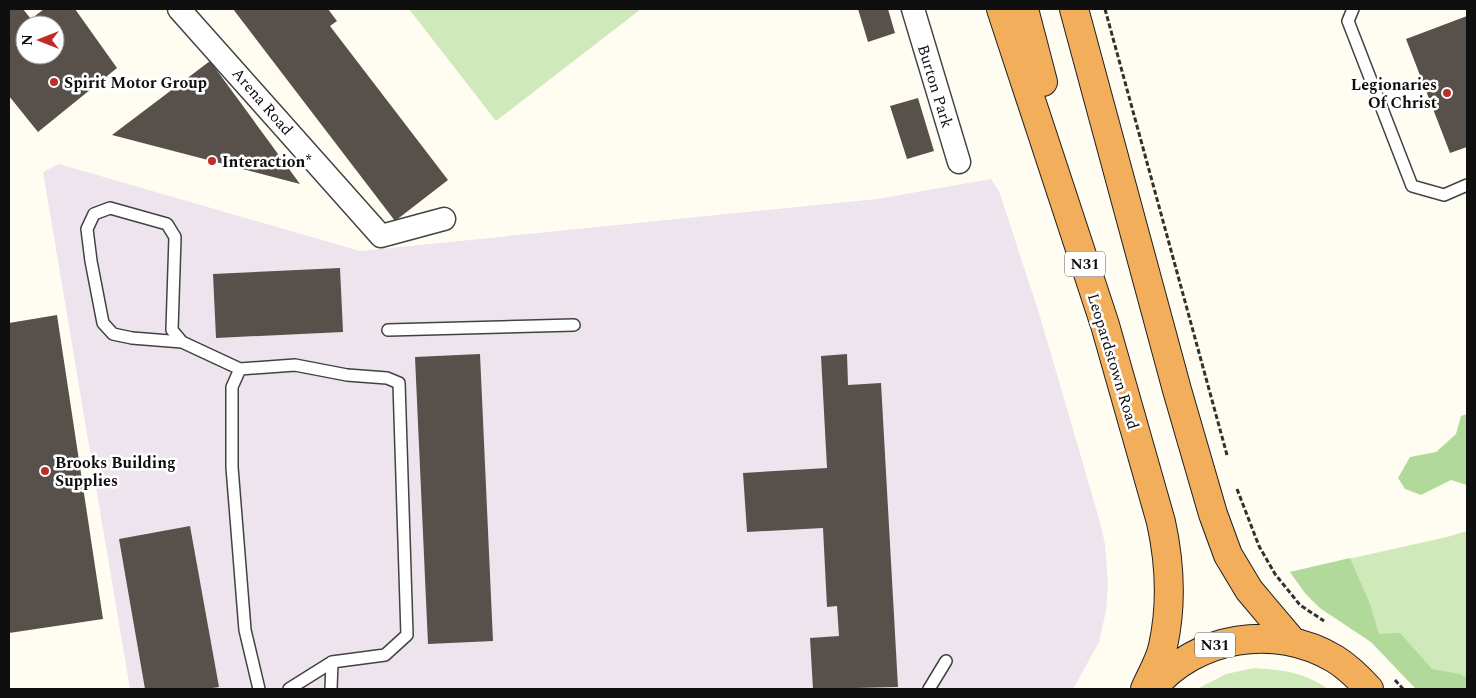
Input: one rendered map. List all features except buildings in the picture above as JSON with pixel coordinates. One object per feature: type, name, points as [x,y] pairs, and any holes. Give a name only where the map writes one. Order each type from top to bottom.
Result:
[{"type":"highway","name":"Leopardstown Road","points":[[1001,9],[1105,326],[1161,522],[1167,551],[1170,588],[1163,647],[1145,689]]},
{"type":"highway","points":[[1024,9],[1105,326]]},
{"type":"highway","points":[[1074,9],[1177,390],[1213,514],[1228,555],[1249,590],[1292,641]]},
{"type":"highway","name":"N31","points":[[1152,689],[1162,676],[1186,659],[1214,646],[1245,639],[1270,638],[1292,641],[1313,648],[1335,659],[1355,674],[1381,683]]},
{"type":"street","name":"Arena Road","points":[[179,9],[381,236],[444,219]]},
{"type":"street","name":"Burton Park","points":[[913,9],[959,162]]},
{"type":"lane","points":[[1353,9],[1348,21],[1412,186],[1444,195],[1467,186]]},
{"type":"lane","points":[[182,342],[172,330],[175,237],[167,224],[110,208],[94,214],[87,229],[90,261],[103,323],[113,334],[132,338],[182,342],[240,369],[294,365],[347,375],[387,378],[399,384],[407,635],[385,655],[332,662],[289,689]]},
{"type":"lane","points":[[388,330],[574,326]]},
{"type":"lane","points":[[240,369],[232,387],[232,467],[246,630],[259,689]]},
{"type":"lane","points":[[929,689],[946,661]]},
{"type":"lane","points":[[331,689],[332,662]]},
{"type":"path","points":[[1105,9],[1230,464]]},
{"type":"path","points":[[1235,483],[1259,546],[1276,574],[1300,605],[1328,624]]},
{"type":"path","points":[[1381,683],[1403,689]]},
{"type":"shaded area","points":[[59,164],[360,251],[877,199],[991,179],[999,191],[1039,313],[1100,522],[1105,544],[1108,584],[1106,611],[1099,642],[1073,689],[130,689],[43,172]]},
{"type":"green space","points":[[409,9],[641,9],[496,121]]},
{"type":"green space","points":[[1467,414],[1467,485],[1451,480],[1421,495],[1405,489],[1398,478],[1410,457],[1436,452],[1456,434],[1461,416]]},
{"type":"green space","points":[[1467,531],[1467,689],[1416,689],[1371,642],[1320,608],[1305,593],[1290,572],[1447,537]]},
{"type":"green space","points":[[1350,558],[1370,604],[1379,634],[1400,633],[1432,669],[1460,674],[1467,678],[1467,689],[1416,689],[1371,642],[1320,608],[1305,593],[1290,572]]},
{"type":"green space","points":[[1254,668],[1302,675],[1328,689],[1197,689],[1226,674]]},
{"type":"place","name":"Spirit Motor Group","points":[[54,82]]},
{"type":"place","name":"Legionaries Of Christ","points":[[1447,93]]},
{"type":"place","name":"Interaction*","points":[[212,161]]},
{"type":"place","name":"Brooks Building Supplies","points":[[45,471]]}]
